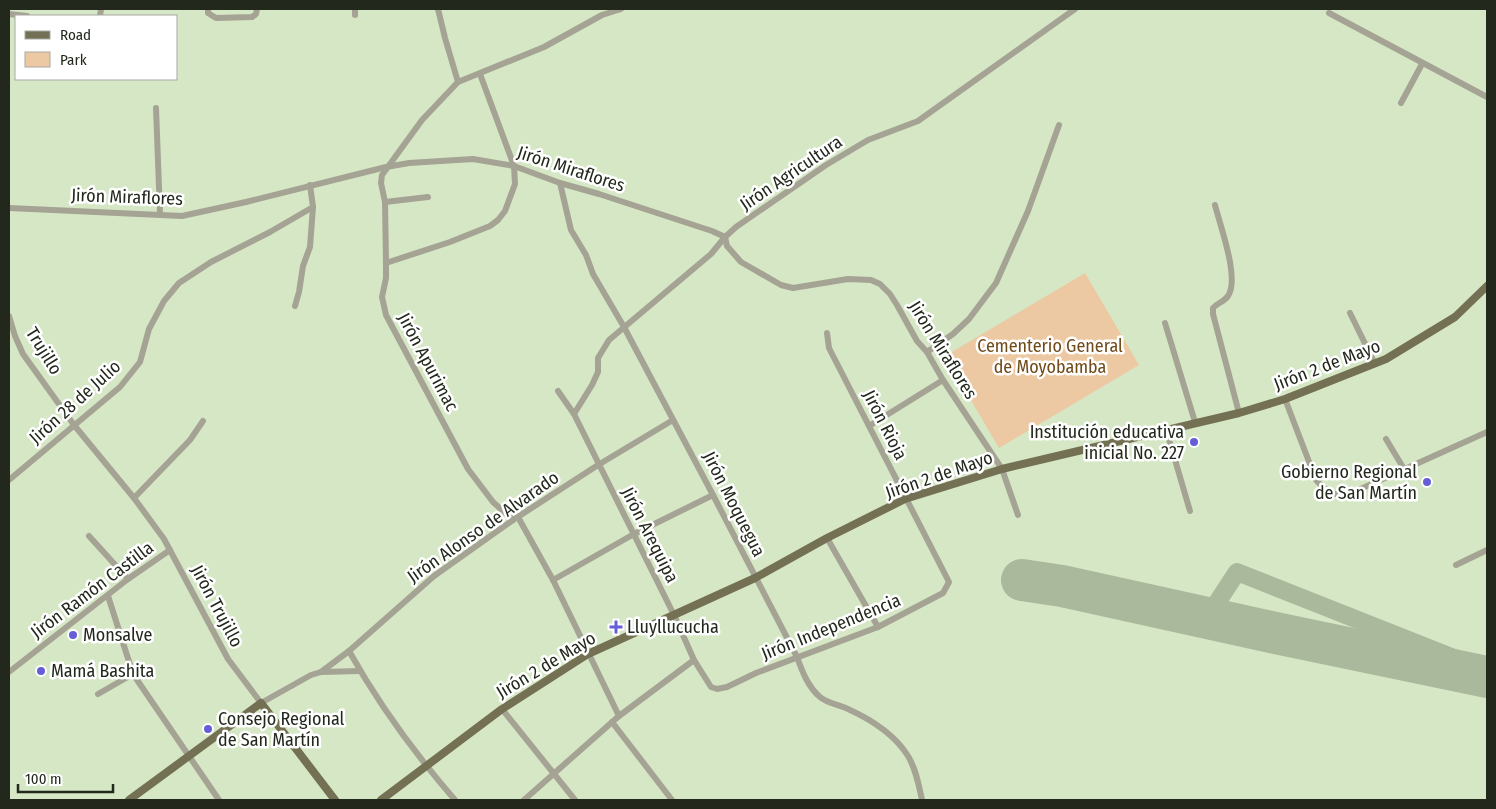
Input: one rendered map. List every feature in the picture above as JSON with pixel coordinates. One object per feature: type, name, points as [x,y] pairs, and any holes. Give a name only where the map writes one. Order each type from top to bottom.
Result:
[{"type":"main road","name":"Jirón 2 de Mayo","points":[[381,800],[502,709],[588,654],[755,578],[827,538],[905,499],[1002,469],[1239,413],[1285,399],[1375,364],[1408,347],[1455,317],[1487,286]]},
{"type":"main road","name":"Jirón Alonso de Alvarado","points":[[129,800],[261,703]]},
{"type":"main road","name":"Jirón Trujillo","points":[[261,703],[335,800]]},
{"type":"street","points":[[208,9],[208,13],[216,18],[252,17],[256,14],[257,9]]},
{"type":"street","points":[[438,9],[458,82]]},
{"type":"street","points":[[386,167],[422,120],[458,82],[544,47],[602,15],[621,9]]},
{"type":"street","name":"Jirón Agricultura","points":[[574,414],[592,385],[598,372],[598,358],[609,340],[711,254],[725,237],[750,217],[826,165],[868,140],[918,121],[1075,9]]},
{"type":"street","points":[[1329,14],[1487,97]]},
{"type":"street","points":[[1401,102],[1422,64]]},
{"type":"street","points":[[386,263],[450,242],[490,226],[506,211],[515,184],[514,166],[480,74]]},
{"type":"street","points":[[156,108],[160,214]]},
{"type":"street","points":[[927,352],[969,320],[996,283],[1028,211],[1060,125]]},
{"type":"street","name":"Jirón Miraflores","points":[[9,208],[182,216],[409,163],[473,159],[514,166],[560,184],[712,230],[725,237],[728,246],[741,262],[781,286],[793,288],[848,279],[871,280],[880,284],[894,299],[917,341],[927,352],[942,380],[1002,469],[1018,515]]},
{"type":"street","name":"Jirón Apurimac","points":[[386,167],[381,183],[385,202],[386,263],[386,278],[382,297],[386,315],[468,470],[493,502],[516,519],[553,580],[619,716]]},
{"type":"street","name":"Jirón Moquegua","points":[[560,184],[571,230],[713,495],[797,657],[805,678],[821,698],[846,707],[869,720],[897,742],[908,756],[918,781],[922,800]]},
{"type":"street","points":[[295,306],[303,266],[310,247],[312,207],[310,185]]},
{"type":"street","points":[[385,202],[428,197]]},
{"type":"street","points":[[1215,205],[1232,271],[1229,296],[1213,308],[1239,413]]},
{"type":"street","name":"Jirón 28 de Julio","points":[[9,480],[120,387],[140,362],[150,329],[164,300],[179,283],[211,262],[270,232],[312,207]]},
{"type":"street","points":[[1350,313],[1375,364]]},
{"type":"street","name":"Trujillo","points":[[9,316],[15,336],[24,354],[74,425]]},
{"type":"street","points":[[1165,323],[1195,422]]},
{"type":"street","name":"Jirón Rioja","points":[[827,333],[829,348],[949,582]]},
{"type":"street","points":[[869,426],[942,380]]},
{"type":"street","name":"Jirón Arequipa","points":[[558,391],[574,414],[674,615],[694,660],[711,687],[717,689]]},
{"type":"street","points":[[1285,399],[1316,480],[1332,494],[1345,496],[1487,432]]},
{"type":"street","name":"Jirón Alonso de Alvarado","points":[[261,703],[295,683],[320,672],[349,651],[434,576],[598,465],[673,420]]},
{"type":"street","points":[[134,498],[190,440],[203,421]]},
{"type":"street","name":"Jirón Trujillo","points":[[74,425],[134,498],[164,539],[228,659],[261,703]]},
{"type":"street","points":[[1166,429],[1190,511]]},
{"type":"street","points":[[1386,440],[1404,469]]},
{"type":"street","points":[[553,580],[634,534],[713,495]]},
{"type":"street","points":[[89,536],[128,579]]},
{"type":"street","points":[[827,538],[878,627]]},
{"type":"street","name":"Jirón Ramón Castilla","points":[[9,672],[128,579],[170,550]]},
{"type":"street","points":[[1456,565],[1487,550]]},
{"type":"street","name":"Jirón Independencia","points":[[717,689],[727,687],[797,657],[878,627],[943,593],[949,582]]},
{"type":"street","points":[[108,596],[134,674],[219,800]]},
{"type":"street","points":[[349,651],[360,671],[426,767],[455,800]]},
{"type":"street","points":[[524,800],[619,716],[694,660]]},
{"type":"street","name":"Jirón Alonso de Alvarado","points":[[320,672],[360,671]]},
{"type":"street","points":[[98,694],[134,674]]},
{"type":"street","points":[[502,709],[575,800]]},
{"type":"street","points":[[612,722],[672,800]]},
{"type":"green space","name":"Cementerio General de Moyobamba","points":[[1085,273],[1139,365],[999,448],[945,356]]},
{"type":"taxiway","points":[[1207,618],[1237,572],[1487,671]]},
{"type":"runway","points":[[1022,580],[1062,586],[1487,677]]},
{"type":"place","name":"Institución educativa inicial No. 227","points":[[1194,442]]},
{"type":"place","name":"Gobierno Regional de San Martín","points":[[1427,482]]},
{"type":"place","name":"Lluyllucucha","points":[[616,627]]},
{"type":"place","name":"Monsalve","points":[[73,635]]},
{"type":"place","name":"Mamá Bashita","points":[[41,671]]},
{"type":"place","name":"Consejo Regional de San Martín","points":[[208,729]]}]
